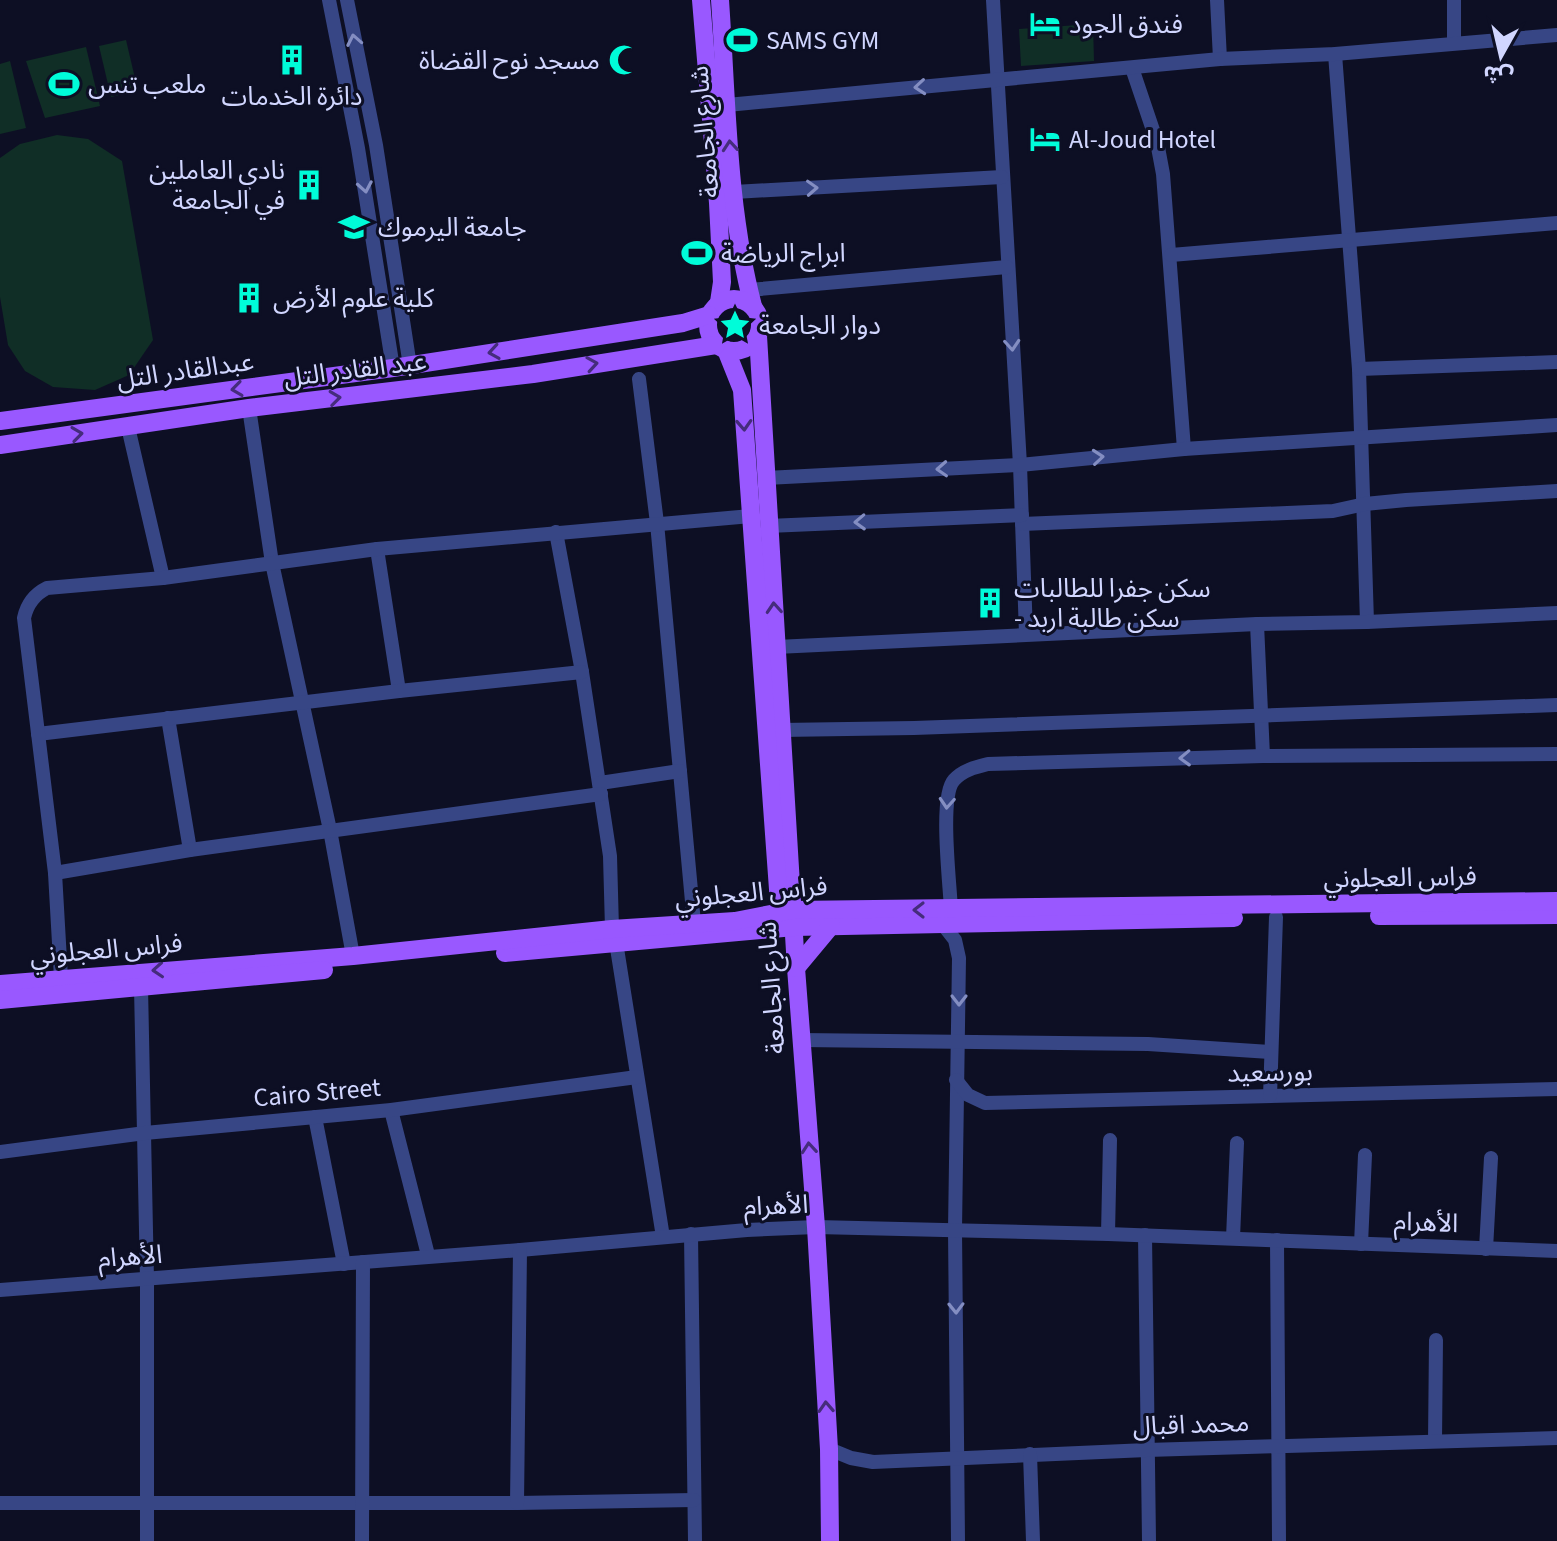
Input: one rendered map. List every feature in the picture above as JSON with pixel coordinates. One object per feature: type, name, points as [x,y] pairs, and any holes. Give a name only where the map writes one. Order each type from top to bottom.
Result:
[{"type":"main road","name":"شارع الجامعة","points":[[701,0],[722,269],[714,309]]},
{"type":"main road","name":"شارع الجامعة","points":[[720,0],[734,192],[744,274],[751,298]]},
{"type":"main road","points":[[737,298],[751,298],[760,320],[758,336],[748,347],[733,351],[721,347],[708,331],[714,309],[737,298]]},
{"type":"main road","name":"عبدالقادر التل","points":[[0,421],[401,367],[683,323],[714,309]]},
{"type":"main road","name":"شارع الجامعة","points":[[758,336],[781,730],[787,919]]},
{"type":"main road","name":"شارع الجامعة","points":[[721,347],[742,390],[787,919],[796,968],[816,1227],[829,1449],[830,1541]]},
{"type":"main road","name":"عبد القادر التل","points":[[0,445],[249,408],[533,374],[721,347]]},
{"type":"main road","name":"فراس العجلوني","points":[[0,1000],[787,919],[831,926],[948,918],[1557,901]]},
{"type":"main road","name":"فراس العجلوني","points":[[0,984],[614,936],[694,923],[735,921],[1557,915]]},
{"type":"main road","points":[[796,968],[831,926]]},
{"type":"street","points":[[329,0],[401,367]]},
{"type":"street","points":[[347,0],[373,130],[401,367]]},
{"type":"street","points":[[993,0],[1020,465],[1026,634]]},
{"type":"street","points":[[1217,0],[1220,59]]},
{"type":"street","points":[[1454,0],[1454,42]]},
{"type":"street","points":[[727,105],[1220,59],[1335,54],[1557,35]]},
{"type":"street","points":[[1335,54],[1359,369],[1367,622]]},
{"type":"street","points":[[1132,68],[1161,163],[1171,255],[1184,449]]},
{"type":"street","points":[[356,133],[373,130]]},
{"type":"street","points":[[734,192],[1002,177]]},
{"type":"street","points":[[1171,255],[1557,223]]},
{"type":"street","points":[[751,298],[1007,267]]},
{"type":"street","points":[[1359,369],[1557,362]]},
{"type":"street","points":[[639,379],[657,523],[694,923]]},
{"type":"street","points":[[249,408],[272,563],[330,830],[353,956]]},
{"type":"street","points":[[766,478],[1020,465],[1184,449],[1557,425]]},
{"type":"street","points":[[128,427],[163,578]]},
{"type":"street","points":[[768,526],[1333,511],[1365,504],[1557,491]]},
{"type":"street","points":[[61,978],[55,873],[24,618],[37,593],[47,588],[163,578],[377,549],[751,516]]},
{"type":"street","points":[[556,532],[600,788],[610,856],[614,936],[663,1237]]},
{"type":"street","points":[[377,549],[399,691]]},
{"type":"street","points":[[776,647],[1557,613]]},
{"type":"street","points":[[1257,624],[1263,756]]},
{"type":"street","points":[[38,734],[582,672]]},
{"type":"street","points":[[781,730],[1557,705]]},
{"type":"street","points":[[168,718],[190,850]]},
{"type":"street","points":[[958,1541],[955,1134],[959,958],[948,918],[946,797],[954,780],[973,767],[988,764],[1263,756],[1557,754]]},
{"type":"street","points":[[55,873],[600,788],[680,771]]},
{"type":"street","points":[[1270,1096],[1276,917]]},
{"type":"street","points":[[141,987],[147,1279],[147,1541]]},
{"type":"street","points":[[801,1040],[1148,1044],[1270,1052]]},
{"type":"street","name":"Cairo Street","points":[[0,1152],[145,1133],[391,1110],[637,1077]]},
{"type":"street","points":[[956,1080],[968,1095],[985,1103]]},
{"type":"street","name":"بورسعيد","points":[[985,1103],[1557,1089]]},
{"type":"street","points":[[955,1134],[969,1112],[985,1103]]},
{"type":"street","points":[[391,1110],[428,1255]]},
{"type":"street","points":[[315,1117],[344,1264]]},
{"type":"street","points":[[1108,1234],[1110,1140]]},
{"type":"street","points":[[1233,1238],[1237,1143]]},
{"type":"street","points":[[1361,1244],[1365,1155]]},
{"type":"street","points":[[1486,1249],[1491,1158]]},
{"type":"street","name":"الأهرام","points":[[0,1290],[691,1234],[816,1227],[1145,1235],[1557,1251]]},
{"type":"street","points":[[691,1234],[695,1541]]},
{"type":"street","points":[[1145,1235],[1149,1541]]},
{"type":"street","points":[[1277,1240],[1279,1541]]},
{"type":"street","points":[[517,1503],[520,1250]]},
{"type":"street","points":[[362,1541],[363,1262]]},
{"type":"street","points":[[1435,1441],[1436,1340]]},
{"type":"street","name":"محمد اقبال","points":[[829,1449],[862,1461],[1557,1438]]},
{"type":"street","points":[[1030,1454],[1033,1541]]},
{"type":"street","points":[[0,1503],[694,1500]]},
{"type":"green space","points":[[1093,24],[1094,61],[1021,66],[1019,29]]},
{"type":"green space","points":[[126,40],[138,91],[111,97],[99,46]]},
{"type":"green space","name":"ملعب تنس","points":[[86,47],[100,106],[45,118],[26,61]]},
{"type":"green space","points":[[10,61],[26,128],[0,134],[0,64]]},
{"type":"green space","points":[[57,135],[88,139],[122,161],[153,340],[129,375],[95,390],[53,387],[25,371],[8,345],[0,297],[0,158],[20,144]]},
{"type":"place","name":"فندق الجود","points":[[1045,24]]},
{"type":"place","name":"SAMS GYM","points":[[742,40]]},
{"type":"place","name":"دائرة الخدمات","points":[[292,60]]},
{"type":"place","name":"مسجد نوح القضاة","points":[[624,60]]},
{"type":"place","name":"ملعب تنس","points":[[64,84]]},
{"type":"place","name":"Al-Joud Hotel","points":[[1045,139]]},
{"type":"place","name":"نادي العاملين في الجامعة","points":[[309,185]]},
{"type":"place","name":"جامعة اليرموك","points":[[354,227]]},
{"type":"place","name":"ابراج الرياضة","points":[[697,253]]},
{"type":"place","name":"كلية علوم الأرض","points":[[249,298]]},
{"type":"place","name":"دوار الجامعة","points":[[735,325]]},
{"type":"place","name":"سكن جفرا للطالبات - سكن طالبة اربد","points":[[990,603]]}]
